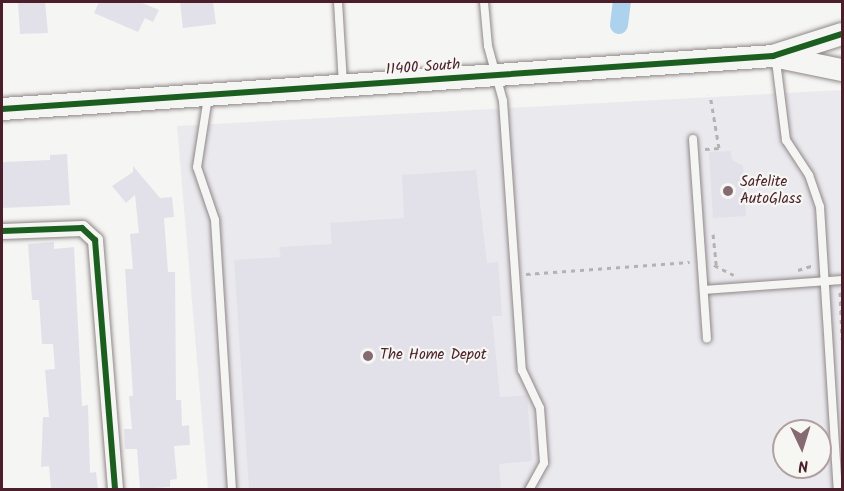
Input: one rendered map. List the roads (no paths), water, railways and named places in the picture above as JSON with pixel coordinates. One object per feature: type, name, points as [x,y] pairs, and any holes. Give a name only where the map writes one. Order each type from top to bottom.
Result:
[{"type":"main road","name":"11400 South","points":[[2,109],[773,56],[843,34]]},
{"type":"main road","name":"11400 South","points":[[773,56],[843,70]]},
{"type":"street","points":[[2,231],[73,227],[90,232],[98,250],[115,489]]},
{"type":"lane","points":[[338,2],[343,86]]},
{"type":"lane","points":[[484,2],[488,46],[504,109],[522,370],[539,400],[544,456],[542,470],[529,489]]},
{"type":"lane","points":[[773,56],[782,81],[786,140],[818,196],[838,489]]},
{"type":"lane","points":[[208,95],[198,167],[215,220],[232,489]]},
{"type":"lane","points":[[693,139],[707,339]]},
{"type":"lane","points":[[704,290],[841,280]]},
{"type":"waterway","points":[[619,25],[622,2]]},
{"type":"place","name":"Safelite AutoGlass","points":[[728,191]]},
{"type":"place","name":"The Home Depot","points":[[368,356]]}]
